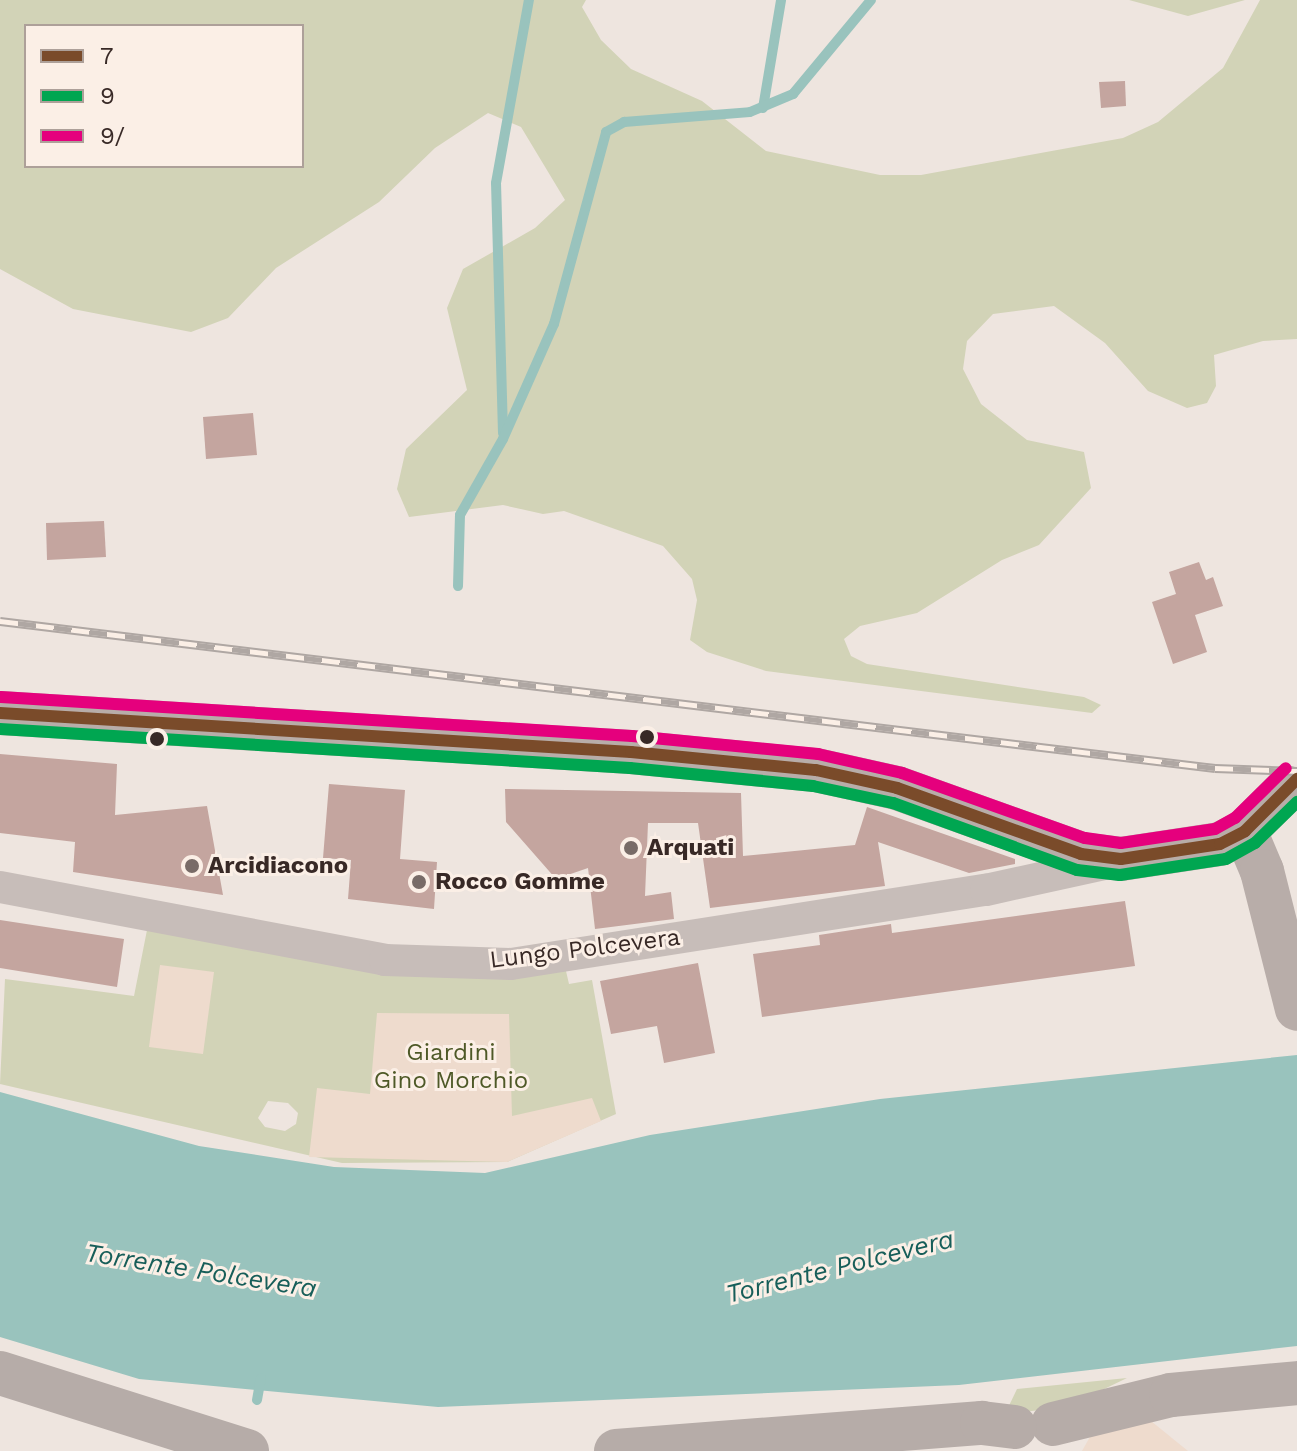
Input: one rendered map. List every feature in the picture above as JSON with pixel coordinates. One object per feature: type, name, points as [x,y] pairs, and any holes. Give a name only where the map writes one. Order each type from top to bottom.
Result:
[{"type":"main road","points":[[0,713],[631,752],[816,770],[897,788],[1081,854],[1121,859],[1220,844],[1245,831],[1288,788]]},
{"type":"main road","points":[[1245,831],[1262,871],[1297,1009]]},
{"type":"main road","points":[[0,1373],[247,1451]]},
{"type":"main road","points":[[616,1451],[1035,1433],[1171,1395],[1297,1383]]},
{"type":"street","name":"Lungo Polcevera","points":[[0,887],[385,960],[511,964],[1062,877],[1121,859]]},
{"type":"green space","points":[[0,0],[586,0],[582,7],[601,40],[631,69],[702,101],[766,151],[880,175],[921,175],[1123,138],[1158,122],[1223,68],[1260,0],[1297,0],[1297,339],[1263,341],[1214,355],[1216,386],[1207,403],[1187,408],[1148,391],[1105,343],[1054,306],[993,314],[967,341],[963,369],[981,404],[1027,440],[1084,452],[1091,488],[1039,545],[1002,560],[917,613],[860,626],[844,639],[851,656],[867,664],[1084,697],[1101,705],[1092,713],[766,671],[707,652],[690,640],[697,600],[692,579],[663,546],[564,511],[543,514],[503,505],[409,517],[397,489],[406,449],[467,390],[447,308],[463,269],[535,228],[565,200],[521,127],[488,113],[435,148],[379,202],[276,268],[228,318],[191,332],[73,309],[0,269]]},
{"type":"green space","points":[[1129,0],[1245,0],[1188,16]]},
{"type":"green space","name":"Giardini Gino Morchio","points":[[147,930],[381,971],[566,971],[569,984],[592,980],[616,1114],[507,1162],[342,1163],[0,1084],[5,979],[134,996]],"holes":[[[268,1101],[288,1103],[298,1113],[296,1124],[285,1131],[265,1127],[258,1118]]]},
{"type":"green space","points":[[1127,1378],[1067,1407],[1005,1414],[1017,1389]]},
{"type":"shaded area","points":[[160,965],[214,972],[203,1054],[149,1047]]},
{"type":"shaded area","points":[[377,1013],[509,1014],[512,1116],[592,1098],[601,1121],[507,1162],[309,1157],[317,1088],[370,1094]]},
{"type":"shaded area","points":[[1151,1421],[1188,1451],[1082,1451],[1091,1435]]},
{"type":"water","name":"Torrente Polcevera","points":[[1297,1055],[1297,1346],[959,1385],[438,1407],[139,1379],[0,1337],[0,1092],[199,1146],[334,1167],[485,1173],[650,1135],[880,1099]]},
{"type":"building","points":[[1125,81],[1126,106],[1101,108],[1099,82]]},
{"type":"building","points":[[253,413],[257,455],[206,459],[203,417]]},
{"type":"building","points":[[104,521],[106,557],[47,560],[46,523]]},
{"type":"building","points":[[1199,562],[1206,580],[1213,577],[1223,606],[1195,615],[1207,652],[1173,664],[1152,602],[1176,594],[1169,572]]},
{"type":"building","points":[[0,754],[117,764],[115,815],[207,806],[223,895],[73,872],[75,842],[0,833]]},
{"type":"building","points":[[329,784],[405,790],[400,859],[437,862],[434,909],[348,899],[351,860],[323,858]]},
{"type":"building","points":[[505,789],[741,793],[743,856],[855,845],[867,807],[1015,859],[1015,864],[969,873],[878,842],[885,886],[710,908],[698,823],[648,823],[645,896],[671,892],[674,919],[595,929],[588,868],[556,879],[506,822]]},
{"type":"building","points":[[1125,901],[1135,966],[762,1017],[753,954],[820,945],[819,935],[891,924],[892,933]]},
{"type":"building","points":[[0,920],[124,939],[117,987],[0,968]]},
{"type":"building","points":[[698,963],[715,1053],[664,1063],[657,1026],[611,1034],[600,981]]},
{"type":"waterway","points":[[503,433],[496,183],[529,0]]},
{"type":"waterway","points":[[763,108],[781,0]]},
{"type":"waterway","points":[[458,586],[460,515],[503,439],[554,324],[606,132],[624,122],[750,112],[793,94],[871,0]]},
{"type":"waterway","points":[[257,1400],[261,1378]]},
{"type":"railway","points":[[0,621],[1215,768],[1297,771]]},
{"type":"transit line","name":"9/","points":[[1,697],[632,736],[818,754],[902,773],[1085,838],[1121,843],[1215,829],[1235,818],[1286,768]]},
{"type":"transit line","name":"7","points":[[0,713],[631,752],[816,770],[897,788],[1081,854],[1121,859],[1220,844],[1245,831],[1297,779]]},
{"type":"transit line","name":"9","points":[[0,729],[630,768],[813,786],[893,803],[1077,870],[1120,875],[1226,859],[1255,843],[1297,802]]},
{"type":"place","name":"Arquati","points":[[631,848]]},
{"type":"place","name":"Arcidiacono","points":[[192,866]]},
{"type":"place","name":"Rocco Gomme","points":[[419,882]]}]
